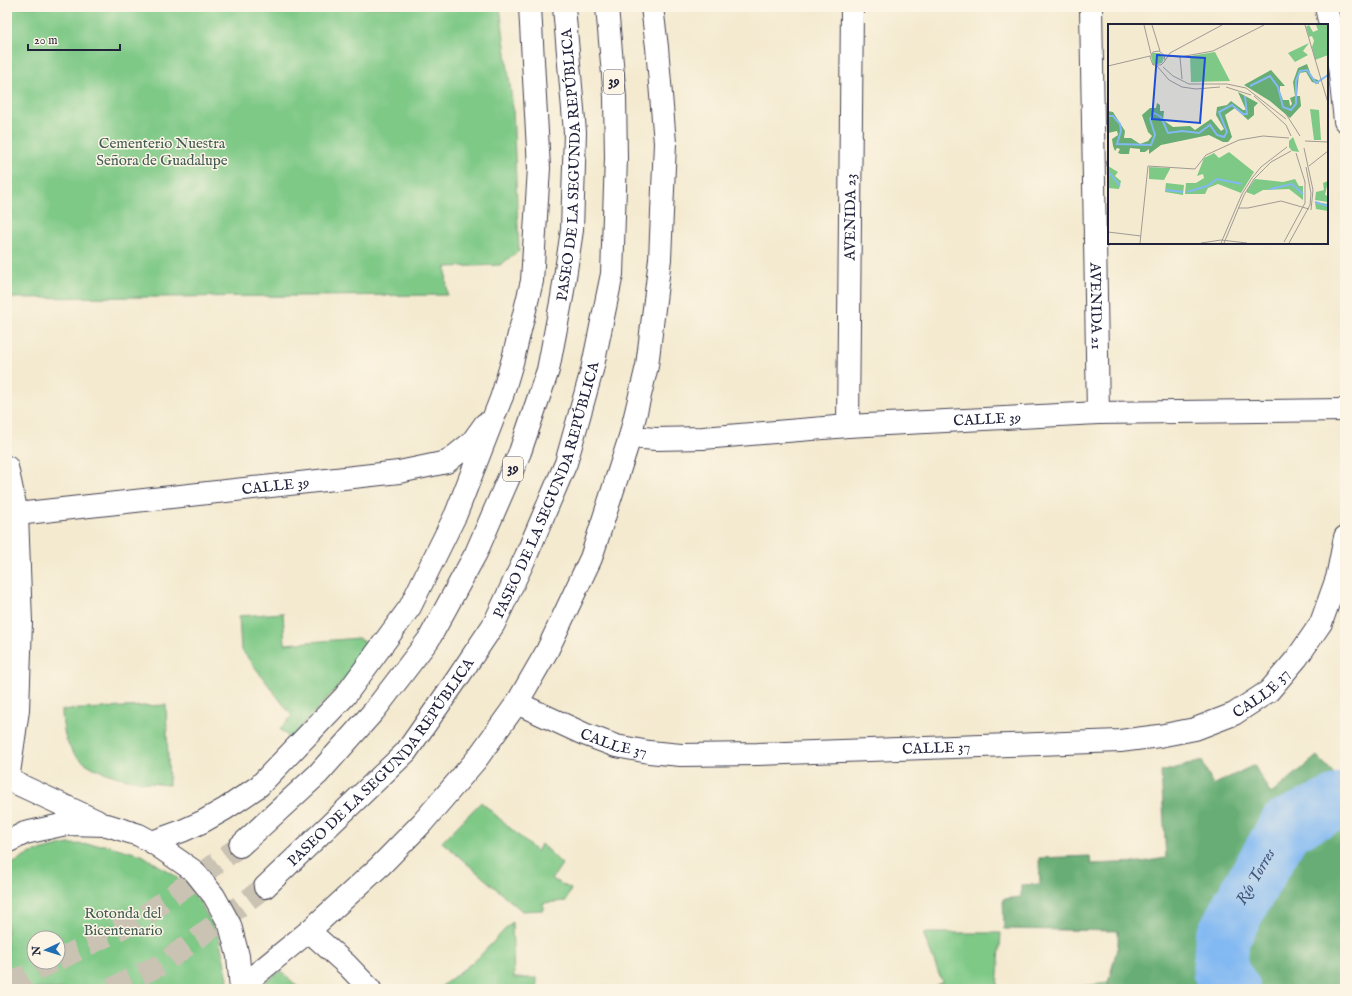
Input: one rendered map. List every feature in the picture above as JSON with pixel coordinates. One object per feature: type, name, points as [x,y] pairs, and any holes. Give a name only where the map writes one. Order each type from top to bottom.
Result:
[{"type":"main road","points":[[152,842],[202,822],[225,809],[259,786],[345,696],[410,607],[456,514],[502,396],[513,360],[532,281],[540,168],[530,7]]},
{"type":"main road","name":"PASEO DE LA SEGUNDA REPÚBLICA","points":[[240,846],[318,774],[374,711],[429,639],[476,553],[520,452],[548,370],[562,297],[572,230],[575,132],[564,7]]},
{"type":"main road","name":"PASEO DE LA SEGUNDA REPÚBLICA","points":[[265,887],[406,752],[451,689],[494,624],[526,556],[566,463],[592,370],[612,274],[616,158],[615,97],[607,7]]},
{"type":"main road","points":[[241,989],[254,976],[310,930],[380,866],[422,823],[476,760],[517,703],[547,651],[591,558],[630,437],[647,366],[660,259],[665,143],[652,7]]},
{"type":"main road","name":"AVENIDA 23","points":[[848,426],[852,7]]},
{"type":"main road","name":"AVENIDA 21","points":[[1091,7],[1098,412]]},
{"type":"main road","points":[[1326,7],[1339,65],[1345,121]]},
{"type":"main road","name":"CALLE 39","points":[[17,514],[399,472],[447,462],[472,442],[502,396]]},
{"type":"main road","name":"CALLE 39","points":[[630,437],[662,440],[703,438],[848,426],[1098,412],[1345,410]]},
{"type":"main road","points":[[7,467],[17,514],[21,622],[18,710],[8,779],[108,825],[139,835],[152,842],[194,871],[214,896],[230,925],[238,956],[241,989]]},
{"type":"main road","name":"CALLE 37","points":[[517,703],[584,734],[616,746],[649,752],[681,755],[1120,741],[1159,736],[1195,729],[1234,714],[1269,691],[1297,658],[1321,623],[1337,578],[1345,537]]},
{"type":"main road","points":[[7,842],[25,833],[66,824],[108,825]]},
{"type":"main road","points":[[310,930],[370,989]]},
{"type":"green space","name":"Cementerio Nuestra Señora de Guadalupe","points":[[7,7],[500,7],[513,108],[519,251],[500,265],[446,267],[447,295],[7,298]]},
{"type":"green space","points":[[283,613],[285,644],[359,638],[373,648],[290,739],[280,729],[292,716],[241,649],[239,616]]},
{"type":"green space","points":[[166,705],[169,785],[143,782],[114,776],[100,771],[76,756],[67,742],[62,719],[62,710]]},
{"type":"green space","points":[[1317,756],[1345,785],[1345,989],[1109,989],[1108,983],[1118,945],[1118,931],[1004,929],[1003,899],[1021,897],[1021,885],[1040,884],[1039,858],[1090,856],[1091,864],[1142,862],[1166,858],[1161,772],[1202,761],[1213,785],[1254,765],[1271,794]]},
{"type":"green space","points":[[481,802],[537,852],[541,844],[562,864],[552,879],[571,889],[566,901],[543,903],[543,910],[522,911],[442,842]]},
{"type":"green space","name":"Rotonda del Bicentenario","points":[[68,844],[106,845],[142,855],[174,875],[200,902],[219,938],[228,978],[227,989],[7,989],[7,867],[31,853]]},
{"type":"green space","points":[[512,922],[514,978],[537,978],[537,989],[438,989],[478,958]]},
{"type":"green space","points":[[923,933],[1001,933],[997,989],[936,989],[935,986],[942,982]]},
{"type":"green space","points":[[281,971],[300,989],[255,989],[257,987]]},
{"type":"green space","points":[[1108,983],[1109,989],[1077,989],[1077,987]]},
{"type":"waterway","name":"Río Torres","points":[[1233,989],[1220,971],[1222,939],[1286,826],[1345,799]]},
{"type":"tunnel","points":[[66,956],[140,919],[240,846]]},
{"type":"tunnel","points":[[111,989],[164,963],[265,887]]},
{"type":"tunnel","points":[[7,985],[37,970]]}]
